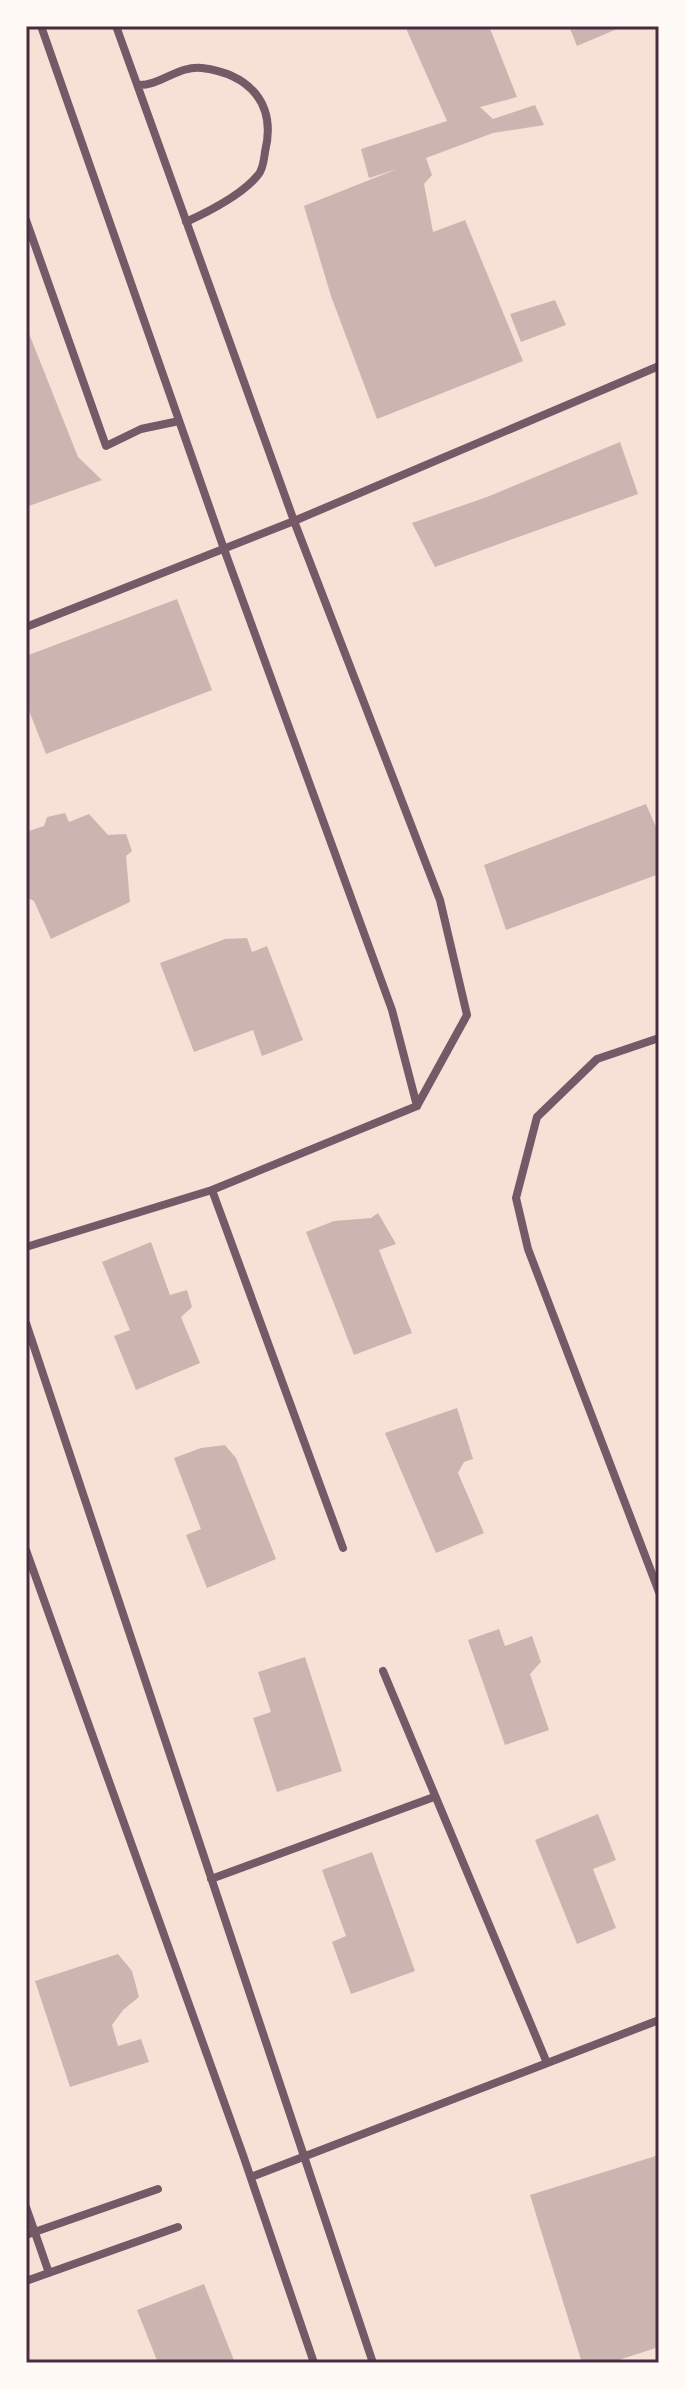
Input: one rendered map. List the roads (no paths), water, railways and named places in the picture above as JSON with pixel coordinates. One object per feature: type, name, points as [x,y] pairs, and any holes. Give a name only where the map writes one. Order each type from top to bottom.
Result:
[{"type":"street","points":[[41,26],[224,549],[392,1010],[417,1106]]},
{"type":"street","points":[[26,1247],[212,1190],[417,1106],[467,1015],[440,900],[294,521],[116,26]]},
{"type":"street","points":[[138,85],[187,68],[203,68],[244,81],[257,92],[265,107],[269,136],[260,174],[212,210],[186,222]]},
{"type":"street","points":[[26,220],[106,446],[141,429],[179,421]]},
{"type":"street","points":[[26,626],[294,521],[659,366]]},
{"type":"street","points":[[659,1038],[597,1059],[537,1117],[516,1198],[528,1249],[659,1592]]},
{"type":"street","points":[[212,1190],[343,1548]]},
{"type":"street","points":[[26,1323],[373,2363]]},
{"type":"street","points":[[26,1550],[251,2177],[314,2363]]},
{"type":"street","points":[[383,1671],[547,2063]]},
{"type":"street","points":[[211,1879],[434,1797]]},
{"type":"street","points":[[251,2177],[659,2020]]},
{"type":"street","points":[[30,2234],[158,2189]]},
{"type":"street","points":[[26,2207],[30,2234],[49,2273]]},
{"type":"street","points":[[26,2281],[178,2227]]}]
